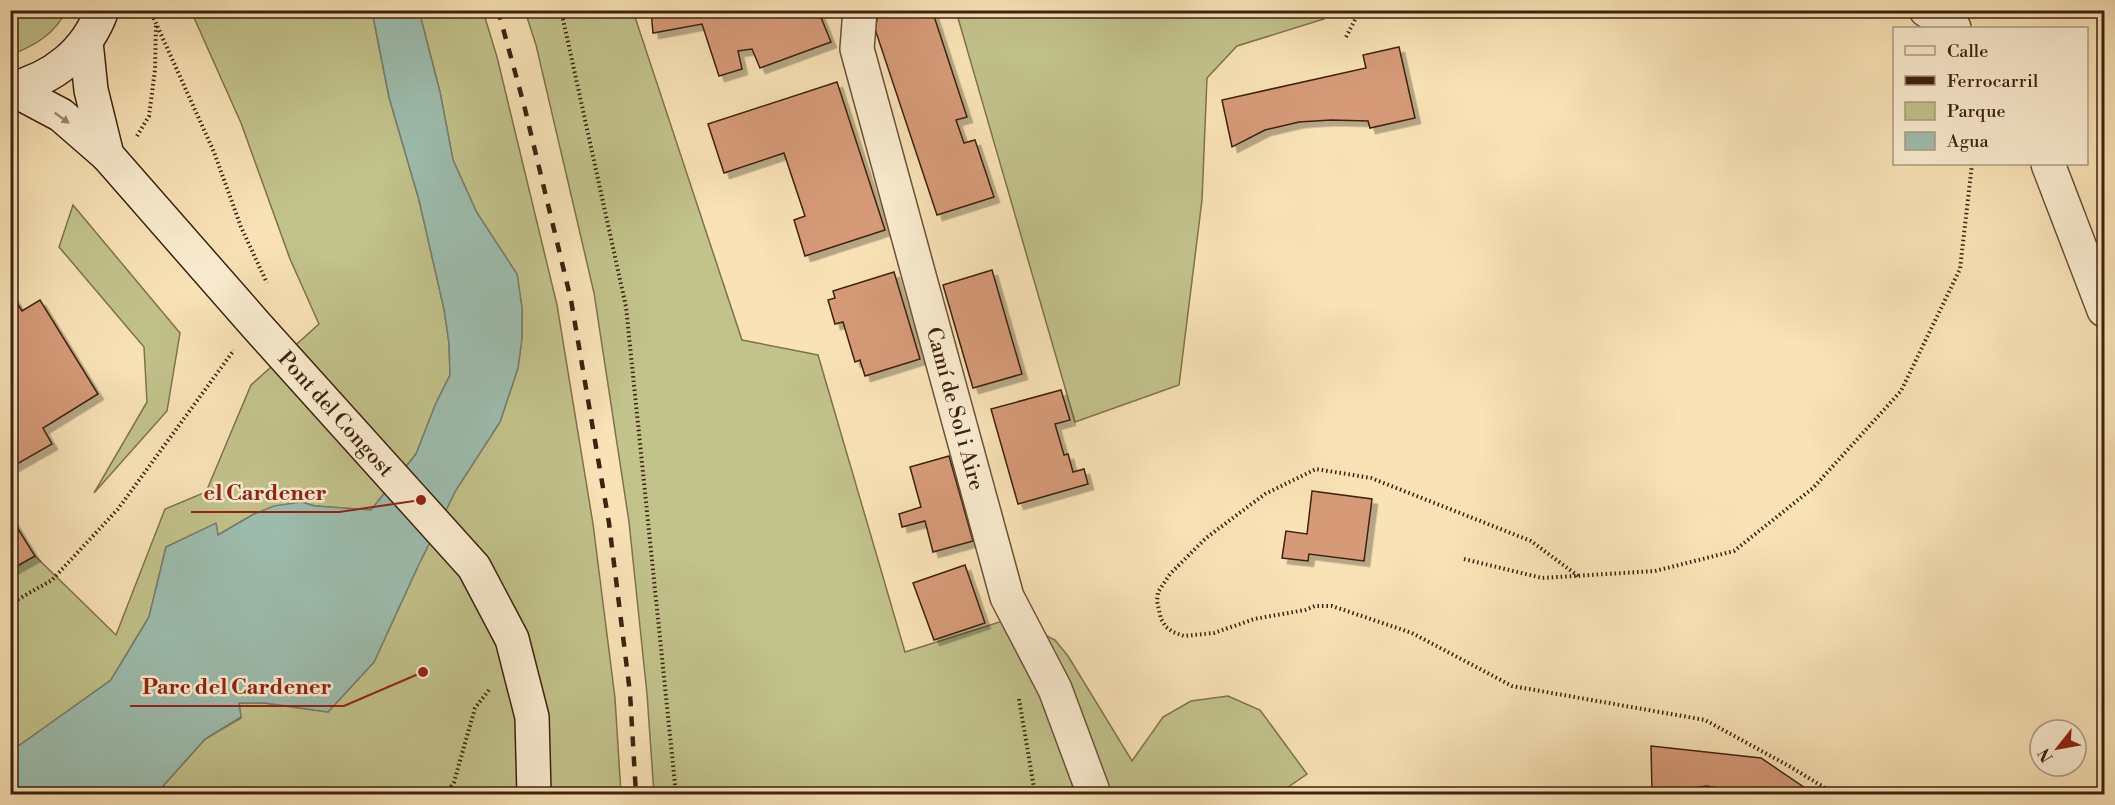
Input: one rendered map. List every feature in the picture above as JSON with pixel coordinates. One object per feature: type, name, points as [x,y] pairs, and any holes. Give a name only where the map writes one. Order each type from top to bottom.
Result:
[{"type":"street","points":[[11,89],[37,81],[58,69],[86,42],[102,10]]},
{"type":"street","name":"Camí de Sol i Aire","points":[[860,10],[857,49],[1007,597],[1055,690],[1094,795]]},
{"type":"street","points":[[1926,10],[1952,27]]},
{"type":"street","points":[[86,42],[91,90],[121,148]]},
{"type":"street","name":"Pont del Congost","points":[[11,89],[121,148],[134,186],[255,342],[474,567],[512,639],[532,717],[534,795]]},
{"type":"street","points":[[2048,165],[2104,310]]},
{"type":"path","points":[[150,10],[214,152],[241,227],[269,287]]},
{"type":"path","points":[[561,10],[626,307],[676,795]]},
{"type":"path","points":[[1346,37],[1357,16],[1356,10]]},
{"type":"path","points":[[121,148],[149,116],[155,70],[156,23]]},
{"type":"path","points":[[1464,559],[1542,578],[1655,571],[1734,551],[1813,488],[1901,391],[1960,269],[1972,165]]},
{"type":"path","points":[[10,604],[52,580],[118,509],[255,342]]},
{"type":"path","points":[[1578,576],[1531,541],[1371,478],[1316,469],[1265,494],[1206,538],[1170,574],[1158,592],[1157,601],[1161,619],[1166,627],[1184,636],[1214,633],[1254,619],[1305,610],[1315,606],[1332,606],[1412,633],[1512,687],[1705,720],[1789,766],[1835,795]]},
{"type":"path","points":[[446,795],[454,782],[475,708],[491,687]]},
{"type":"green space","points":[[11,10],[66,11],[50,33],[11,55]]},
{"type":"green space","points":[[191,11],[372,11],[389,97],[419,200],[444,309],[449,343],[450,375],[416,454],[371,510],[315,506],[301,502],[254,514],[218,535],[216,524],[166,547],[149,617],[111,680],[11,752],[10,570],[35,556],[116,635],[165,509],[206,492],[251,385],[319,324],[290,259],[241,123]]},
{"type":"green space","points":[[419,11],[483,11],[497,57],[557,305],[593,524],[615,698],[621,794],[156,794],[205,739],[241,718],[239,703],[264,703],[328,712],[374,662],[456,490],[500,422],[518,368],[522,338],[522,308],[517,274],[477,213],[453,160],[440,92]]},
{"type":"green space","points":[[525,11],[633,11],[742,340],[818,355],[905,652],[1012,618],[1055,640],[1068,656],[1132,761],[1163,717],[1191,701],[1228,696],[1260,710],[1307,774],[1278,794],[654,794],[647,694],[629,522],[594,293],[536,45]]},
{"type":"green space","points":[[956,11],[1323,11],[1324,19],[1237,46],[1207,78],[1202,200],[1179,385],[1075,422]]},
{"type":"green space","points":[[73,205],[180,333],[167,411],[94,493],[147,402],[144,347],[59,247]]},
{"type":"water","points":[[372,11],[419,11],[440,92],[453,160],[477,213],[517,274],[522,308],[522,338],[518,368],[500,422],[456,490],[374,662],[328,712],[265,703],[239,703],[241,717],[205,739],[156,794],[11,794],[10,752],[111,680],[149,617],[166,547],[216,523],[218,535],[254,514],[274,506],[301,502],[315,506],[371,510],[416,454],[450,375],[449,343],[444,309],[419,200],[389,97]]},
{"type":"building","points":[[651,10],[818,10],[831,42],[760,68],[752,49],[738,51],[742,69],[719,76],[702,24],[653,33]]},
{"type":"building","points":[[879,10],[932,10],[967,117],[956,120],[964,143],[975,140],[994,197],[937,215],[875,29]]},
{"type":"building","points":[[1399,47],[1415,118],[1370,128],[1368,121],[1299,122],[1265,130],[1232,147],[1222,100],[1366,68],[1363,55]]},
{"type":"building","points":[[837,82],[885,230],[805,256],[794,220],[805,216],[784,153],[724,173],[708,124]]},
{"type":"building","points":[[992,270],[1022,374],[973,388],[943,285]]},
{"type":"building","points":[[894,272],[920,359],[865,376],[860,360],[855,362],[843,322],[835,324],[828,300],[835,298],[833,291]]},
{"type":"building","points":[[10,292],[22,311],[40,300],[98,394],[43,428],[52,444],[10,468]]},
{"type":"building","points":[[1061,390],[1070,420],[1055,424],[1064,455],[1068,454],[1073,472],[1084,469],[1088,484],[1018,504],[991,409]]},
{"type":"building","points":[[949,456],[973,541],[933,552],[925,521],[902,527],[899,514],[921,507],[910,467]]},
{"type":"building","points":[[1312,491],[1372,499],[1364,561],[1309,554],[1308,561],[1282,558],[1286,531],[1307,534]]},
{"type":"building","points":[[10,516],[35,556],[10,570]]},
{"type":"building","points":[[965,565],[985,623],[934,640],[913,583]]},
{"type":"building","points":[[1651,746],[1761,758],[1814,794],[1754,794],[1707,786],[1652,793]]},
{"type":"railway","points":[[498,10],[524,105],[571,300],[609,523],[630,693],[636,794]]},
{"type":"place","name":"el Cardener","points":[[421,500]]},
{"type":"place","name":"Parc del Cardener","points":[[423,672]]}]
